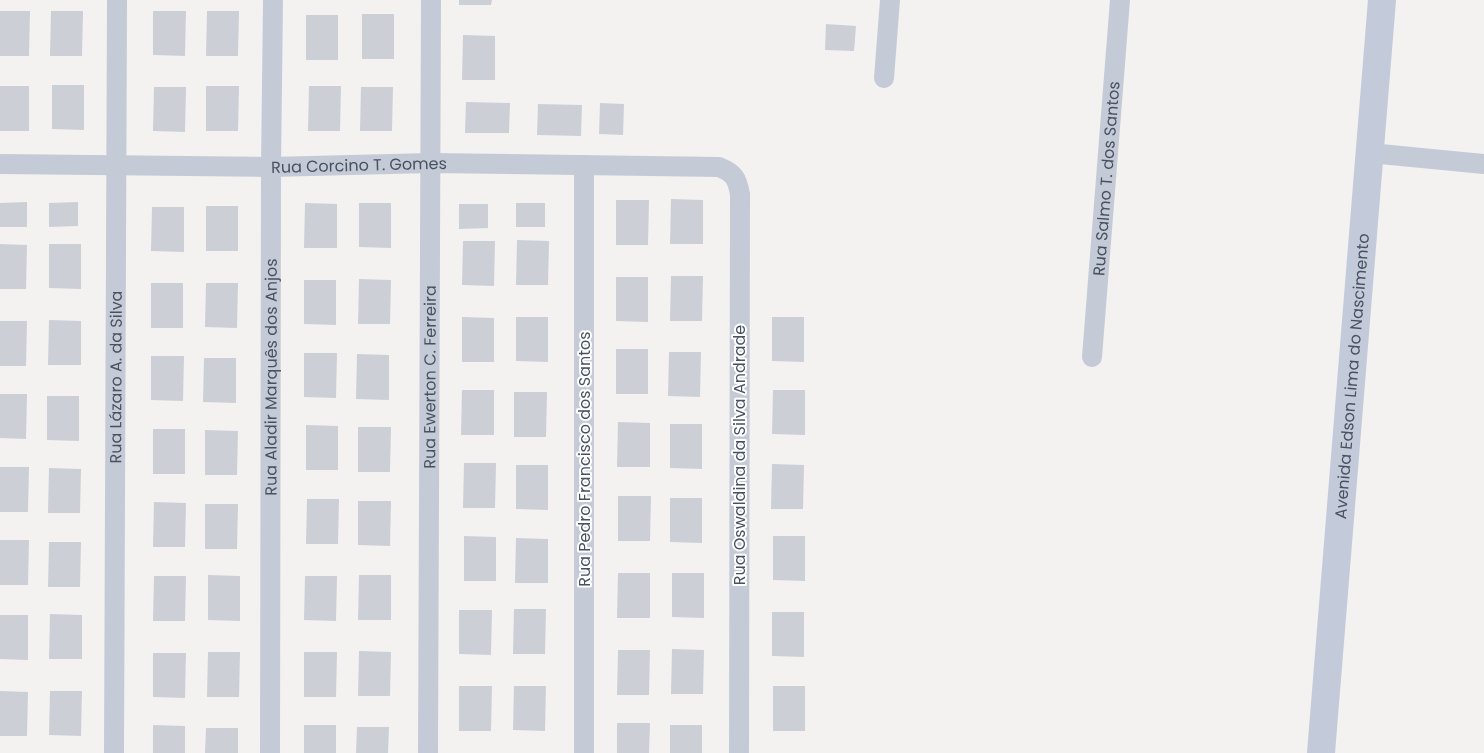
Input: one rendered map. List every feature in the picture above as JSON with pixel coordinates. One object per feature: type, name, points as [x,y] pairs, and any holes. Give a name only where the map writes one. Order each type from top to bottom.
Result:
[{"type":"street","name":"Rua Lázaro A. da Silva","points":[[114,753],[117,0]]},
{"type":"street","name":"Rua Aladir Marquês dos Anjos","points":[[270,753],[273,0]]},
{"type":"street","name":"Rua Ewerton C. Ferreira","points":[[428,753],[431,0]]},
{"type":"street","points":[[884,78],[890,0]]},
{"type":"street","name":"Rua Salmo T. dos Santos","points":[[1092,357],[1120,0]]},
{"type":"street","name":"Avenida Edson Lima do Nascimento","points":[[1321,753],[1382,0]]},
{"type":"street","points":[[1370,153],[1484,164]]},
{"type":"street","name":"Rua Corcino T. Gomes","points":[[0,164],[271,167],[430,163],[719,167]]},
{"type":"street","name":"Rua Pedro Francisco dos Santos","points":[[584,165],[584,753]]},
{"type":"street","name":"Rua Oswaldina da Silva Andrade","points":[[719,167],[730,172],[738,182],[740,194],[739,753]]},
{"type":"building","points":[[459,0],[492,0],[491,5],[459,5]]},
{"type":"building","points":[[0,11],[30,11],[29,56],[0,56]]},
{"type":"building","points":[[51,11],[83,11],[82,56],[50,56]]},
{"type":"building","points":[[153,11],[186,11],[185,56],[153,55]]},
{"type":"building","points":[[207,11],[239,11],[238,56],[206,56]]},
{"type":"building","points":[[362,14],[394,14],[394,59],[362,59]]},
{"type":"building","points":[[306,15],[338,15],[338,60],[306,60]]},
{"type":"building","points":[[826,24],[856,26],[854,51],[825,50]]},
{"type":"building","points":[[463,35],[495,36],[495,80],[462,80]]},
{"type":"building","points":[[52,85],[84,85],[84,130],[52,129]]},
{"type":"building","points":[[0,86],[29,86],[29,131],[0,131]]},
{"type":"building","points":[[206,86],[239,86],[238,131],[206,131]]},
{"type":"building","points":[[309,86],[341,86],[340,131],[308,131]]},
{"type":"building","points":[[154,87],[186,87],[185,132],[153,131]]},
{"type":"building","points":[[361,87],[393,87],[392,131],[360,131]]},
{"type":"building","points":[[466,102],[510,103],[509,133],[465,133]]},
{"type":"building","points":[[600,103],[624,104],[623,135],[599,134]]},
{"type":"building","points":[[538,104],[582,105],[581,136],[537,135]]},
{"type":"building","points":[[671,199],[703,200],[703,244],[670,244]]},
{"type":"building","points":[[616,200],[649,200],[648,245],[616,245]]},
{"type":"building","points":[[27,202],[27,227],[0,227],[0,203]]},
{"type":"building","points":[[78,202],[78,226],[49,227],[49,203]]},
{"type":"building","points":[[305,203],[337,204],[337,248],[304,248]]},
{"type":"building","points":[[359,203],[391,203],[391,248],[359,247]]},
{"type":"building","points":[[516,203],[545,203],[545,227],[516,227]]},
{"type":"building","points":[[459,204],[488,204],[488,228],[459,229]]},
{"type":"building","points":[[206,206],[238,206],[238,251],[206,251]]},
{"type":"building","points":[[152,207],[184,207],[184,252],[151,251]]},
{"type":"building","points":[[517,240],[549,241],[548,285],[516,285]]},
{"type":"building","points":[[463,241],[495,241],[494,286],[462,285]]},
{"type":"building","points":[[0,244],[27,245],[26,289],[0,289]]},
{"type":"building","points":[[49,244],[81,244],[81,289],[49,288]]},
{"type":"building","points":[[671,276],[703,276],[702,321],[670,321]]},
{"type":"building","points":[[616,277],[648,277],[648,322],[616,321]]},
{"type":"building","points":[[359,279],[391,280],[390,324],[358,324]]},
{"type":"building","points":[[304,280],[336,280],[336,325],[304,324]]},
{"type":"building","points":[[151,283],[183,283],[183,328],[151,328]]},
{"type":"building","points":[[206,283],[238,283],[237,328],[205,327]]},
{"type":"building","points":[[462,317],[494,318],[494,362],[462,362]]},
{"type":"building","points":[[516,317],[548,317],[548,362],[516,361]]},
{"type":"building","points":[[772,317],[804,317],[804,362],[772,361]]},
{"type":"building","points":[[49,320],[81,321],[81,365],[48,365]]},
{"type":"building","points":[[0,321],[27,321],[26,366],[0,366]]},
{"type":"building","points":[[616,349],[648,349],[648,394],[616,394]]},
{"type":"building","points":[[669,352],[701,352],[700,397],[668,396]]},
{"type":"building","points":[[304,353],[337,353],[336,398],[304,397]]},
{"type":"building","points":[[357,354],[389,355],[389,400],[356,399]]},
{"type":"building","points":[[151,356],[184,356],[183,401],[151,400]]},
{"type":"building","points":[[204,358],[236,358],[236,403],[203,402]]},
{"type":"building","points":[[462,390],[494,390],[494,435],[461,435]]},
{"type":"building","points":[[773,390],[805,390],[805,435],[772,434]]},
{"type":"building","points":[[514,392],[547,392],[546,437],[514,437]]},
{"type":"building","points":[[0,394],[27,394],[26,439],[0,438]]},
{"type":"building","points":[[47,396],[79,396],[79,441],[47,440]]},
{"type":"building","points":[[618,422],[650,423],[650,467],[617,467]]},
{"type":"building","points":[[670,424],[702,424],[702,469],[670,468]]},
{"type":"building","points":[[306,425],[338,426],[338,470],[306,470]]},
{"type":"building","points":[[358,427],[391,427],[390,472],[358,472]]},
{"type":"building","points":[[153,429],[185,429],[185,474],[153,474]]},
{"type":"building","points":[[205,430],[238,431],[237,475],[205,475]]},
{"type":"building","points":[[464,463],[496,463],[495,508],[463,508]]},
{"type":"building","points":[[772,464],[804,465],[803,509],[771,509]]},
{"type":"building","points":[[516,465],[548,465],[548,510],[516,509]]},
{"type":"building","points":[[0,467],[29,467],[28,512],[0,512]]},
{"type":"building","points":[[49,468],[81,469],[80,513],[48,513]]},
{"type":"building","points":[[618,496],[651,496],[650,541],[618,541]]},
{"type":"building","points":[[670,498],[702,498],[702,543],[670,542]]},
{"type":"building","points":[[307,499],[339,499],[338,544],[306,544]]},
{"type":"building","points":[[358,501],[391,501],[390,546],[358,545]]},
{"type":"building","points":[[154,502],[186,503],[185,547],[153,547]]},
{"type":"building","points":[[205,504],[238,504],[237,549],[205,549]]},
{"type":"building","points":[[464,536],[496,537],[496,581],[464,581]]},
{"type":"building","points":[[773,536],[805,536],[805,581],[773,580]]},
{"type":"building","points":[[516,538],[548,539],[548,583],[515,583]]},
{"type":"building","points":[[0,540],[29,540],[28,585],[0,585]]},
{"type":"building","points":[[49,542],[81,542],[80,587],[48,587]]},
{"type":"building","points":[[618,573],[650,573],[650,618],[617,618]]},
{"type":"building","points":[[672,573],[704,573],[704,618],[672,617]]},
{"type":"building","points":[[208,575],[240,576],[240,621],[208,620]]},
{"type":"building","points":[[359,575],[391,575],[391,620],[358,620]]},
{"type":"building","points":[[154,576],[186,576],[185,621],[153,621]]},
{"type":"building","points":[[305,576],[337,576],[336,621],[304,620]]},
{"type":"building","points":[[514,609],[546,609],[545,654],[513,654]]},
{"type":"building","points":[[459,610],[492,610],[491,655],[459,654]]},
{"type":"building","points":[[772,612],[804,612],[804,657],[772,656]]},
{"type":"building","points":[[50,614],[82,615],[82,659],[49,659]]},
{"type":"building","points":[[0,615],[28,615],[28,660],[0,659]]},
{"type":"building","points":[[672,649],[704,650],[703,694],[671,694]]},
{"type":"building","points":[[618,650],[650,650],[649,695],[617,695]]},
{"type":"building","points":[[359,651],[391,652],[390,696],[358,696]]},
{"type":"building","points":[[208,652],[240,652],[239,697],[207,697]]},
{"type":"building","points":[[304,652],[337,652],[336,697],[304,697]]},
{"type":"building","points":[[153,653],[186,653],[185,698],[153,697]]},
{"type":"building","points":[[459,686],[492,686],[491,731],[459,731]]},
{"type":"building","points":[[514,686],[546,686],[545,731],[513,730]]},
{"type":"building","points":[[773,686],[805,686],[805,731],[773,731]]},
{"type":"building","points":[[0,691],[28,692],[27,736],[0,736]]},
{"type":"building","points":[[50,691],[82,691],[81,736],[49,735]]},
{"type":"building","points":[[617,723],[650,723],[649,753],[617,753]]},
{"type":"building","points":[[153,725],[185,726],[185,753],[153,753]]},
{"type":"building","points":[[304,725],[336,725],[336,753],[304,753]]},
{"type":"building","points":[[670,725],[702,725],[702,753],[670,753]]},
{"type":"building","points":[[357,727],[389,727],[388,753],[356,753]]},
{"type":"building","points":[[206,728],[238,728],[238,753],[205,753]]}]
